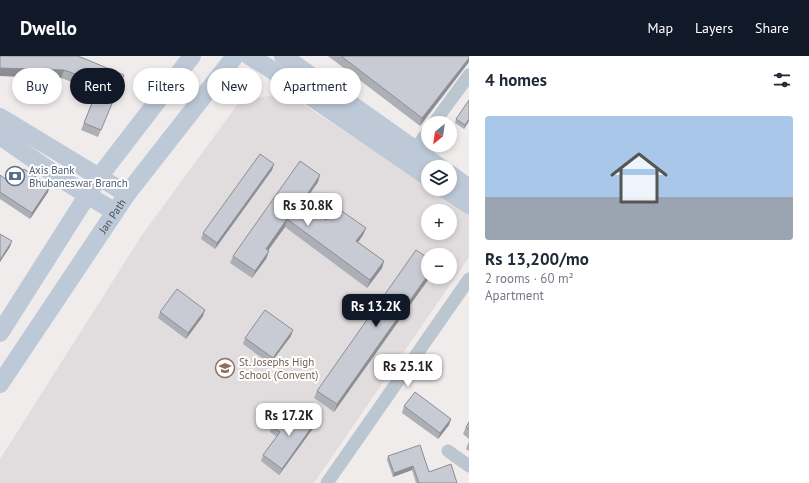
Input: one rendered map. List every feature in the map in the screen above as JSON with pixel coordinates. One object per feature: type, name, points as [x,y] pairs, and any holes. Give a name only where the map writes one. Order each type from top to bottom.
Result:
[{"type":"main road","points":[[0,333],[99,177],[192,56]]},
{"type":"main road","name":"Jan Path","points":[[0,384],[127,194],[235,56]]},
{"type":"main road","points":[[249,56],[266,66],[421,172]]},
{"type":"main road","points":[[283,56],[430,160]]},
{"type":"main road","points":[[0,117],[127,194]]},
{"type":"main road","points":[[0,136],[63,180],[115,212]]},
{"type":"main road","points":[[457,179],[469,188]]},
{"type":"main road","points":[[456,196],[469,205]]},
{"type":"street","points":[[439,116],[469,75]]},
{"type":"street","points":[[415,149],[421,141]]},
{"type":"street","points":[[327,483],[469,279]]},
{"type":"street","points":[[448,451],[469,466]]},
{"type":"shaded area","name":"St. Josephs High School (Convent)","points":[[270,96],[270,104],[303,104],[421,181],[421,196],[443,196],[455,204],[421,204],[421,240],[457,240],[457,205],[469,213],[469,257],[457,274],[457,248],[421,248],[421,284],[450,284],[314,483],[0,483],[0,459],[142,235],[238,104],[262,104],[262,97]]},
{"type":"building","points":[[0,56],[78,56],[107,68],[70,68],[70,72],[62,70],[62,68],[0,68]]},
{"type":"building","points":[[341,56],[469,56],[469,58],[424,116],[421,117],[361,71],[361,68],[357,68]]},
{"type":"building","points":[[469,100],[469,119],[465,125],[457,120]]},
{"type":"building","points":[[92,104],[112,104],[101,130],[84,123]]},
{"type":"building","points":[[260,154],[274,164],[217,243],[203,233]]},
{"type":"building","points":[[300,161],[320,175],[302,202],[326,220],[336,207],[366,228],[356,241],[384,261],[370,280],[287,219],[266,249],[269,251],[255,271],[233,256]]},
{"type":"building","points":[[24,169],[50,186],[32,213],[0,192],[0,175],[7,180],[12,173],[19,177]]},
{"type":"building","points":[[0,234],[12,241],[0,260]]},
{"type":"building","points":[[416,250],[421,253],[422,284],[337,404],[317,391]]},
{"type":"building","points":[[177,289],[205,310],[188,333],[160,312]]},
{"type":"building","points":[[265,310],[293,330],[273,358],[245,338]]},
{"type":"building","points":[[415,392],[451,419],[440,433],[404,406]]},
{"type":"building","points":[[297,408],[316,421],[282,469],[263,455],[280,432],[272,426],[279,417],[287,422]]},
{"type":"building","points":[[469,422],[469,429],[466,427]]},
{"type":"building","points":[[420,445],[429,472],[451,464],[457,483],[419,483],[413,466],[394,473],[388,456]]},
{"type":"place","name":"Axis Bank Bhubaneswar Branch","points":[[15,176]]},
{"type":"place","name":"St. Josephs High School (Convent)","points":[[225,368]]}]
